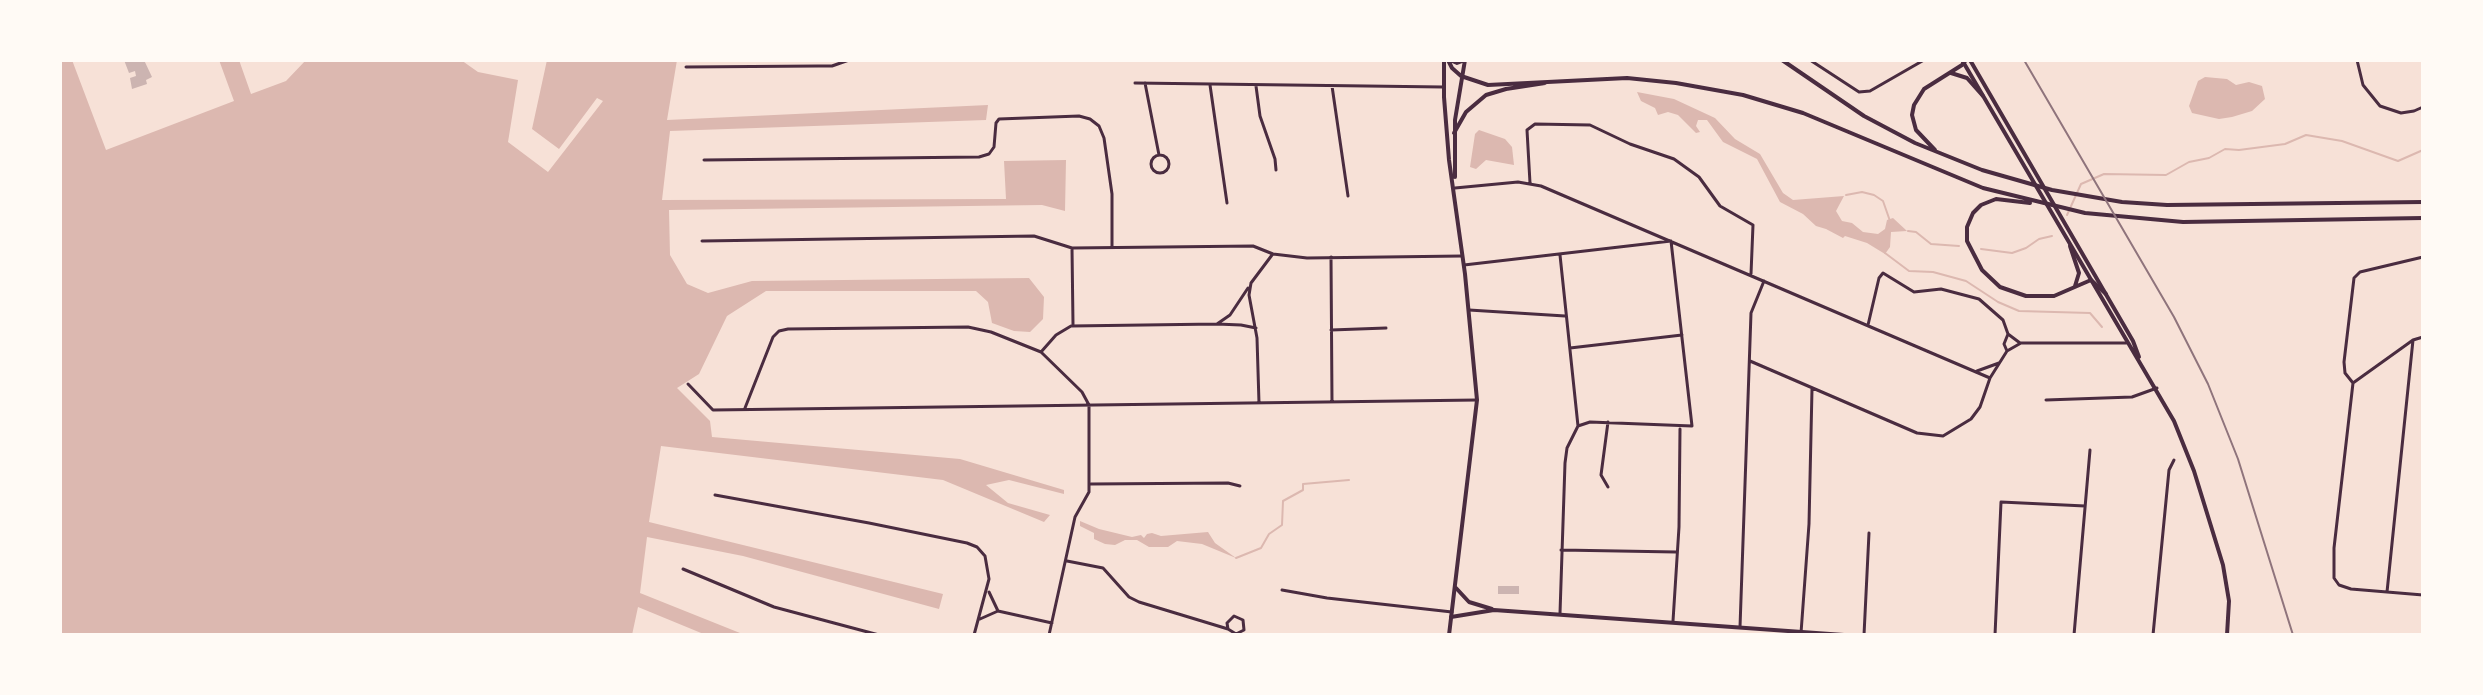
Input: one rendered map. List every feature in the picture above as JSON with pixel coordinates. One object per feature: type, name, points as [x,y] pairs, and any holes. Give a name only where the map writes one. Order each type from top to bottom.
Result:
[{"type":"main road","points":[[1448,60],[1457,63],[1465,60]]},
{"type":"main road","points":[[1448,60],[1461,76],[1493,85],[1618,78],[1654,80],[1756,98],[1803,113],[1957,178],[2024,201]]},
{"type":"main road","points":[[1448,60],[1443,87],[1449,160],[1463,255],[1477,400],[1449,635]]},
{"type":"main road","points":[[1455,188],[1454,133],[1465,60]]},
{"type":"main road","points":[[1782,60],[1864,116],[1940,154],[2002,176],[2075,195],[2142,204],[2214,206],[2423,202]]},
{"type":"main road","points":[[1940,154],[1920,136],[1914,126],[1913,112],[1921,92],[1965,61]]},
{"type":"main road","points":[[1965,61],[2089,280],[2157,388],[2191,462],[2221,556],[2228,592],[2227,635]]},
{"type":"main road","points":[[1965,61],[2066,225],[2133,341],[2142,363]]},
{"type":"main road","points":[[1948,74],[1967,78],[1983,96]]},
{"type":"main road","points":[[1454,133],[1469,108],[1486,95],[1564,80]]},
{"type":"main road","points":[[2106,294],[2095,280],[2050,297],[2021,295],[1996,284],[1976,262],[1966,234],[1969,220],[1976,210],[1996,199],[2155,221],[2423,218]]},
{"type":"main road","points":[[2070,246],[2079,273],[2074,288]]},
{"type":"main road","points":[[1454,586],[1469,602],[1471,609],[1468,616]]},
{"type":"main road","points":[[1452,612],[1469,602],[1494,610],[1844,635]]},
{"type":"main road","points":[[1452,612],[1468,616],[1494,610]]},
{"type":"street","points":[[737,60],[737,66]]},
{"type":"street","points":[[686,67],[832,66],[849,60]]},
{"type":"street","points":[[1810,60],[1859,92],[1870,91],[1924,60]]},
{"type":"street","points":[[2357,60],[2363,85],[2373,100],[2388,110],[2401,113],[2423,107]]},
{"type":"street","points":[[1135,83],[1443,87]]},
{"type":"street","points":[[1145,83],[1159,155]]},
{"type":"street","points":[[1210,85],[1227,203]]},
{"type":"street","points":[[1256,86],[1260,116],[1276,170]]},
{"type":"street","points":[[1332,86],[1348,196]]},
{"type":"street","points":[[704,160],[979,157],[989,154],[994,147],[999,119],[1079,116],[1099,126],[1104,138],[1112,194],[1112,247]]},
{"type":"street","points":[[1530,183],[1527,130],[1535,124],[1590,125],[1630,144],[1674,159],[1699,177],[1720,206],[1753,225],[1751,276]]},
{"type":"street","points":[[1159,155],[1169,164],[1159,173],[1152,169],[1151,163],[1159,155]]},
{"type":"street","points":[[1455,188],[1530,183],[1990,378]]},
{"type":"street","points":[[702,241],[1034,236],[1072,248],[1253,246],[1273,254],[1331,257],[1463,255]]},
{"type":"street","points":[[1464,265],[1671,241]]},
{"type":"street","points":[[1578,426],[1608,422],[1692,426],[1671,241]]},
{"type":"street","points":[[1072,248],[1073,326]]},
{"type":"street","points":[[1217,324],[1230,315],[1273,254]]},
{"type":"street","points":[[1560,255],[1578,426],[1567,448],[1565,463],[1560,613]]},
{"type":"street","points":[[1331,257],[1332,402]]},
{"type":"street","points":[[2423,257],[2360,272],[2354,278],[2344,362],[2345,373],[2353,383],[2333,571],[2334,578],[2344,587],[2423,595]]},
{"type":"street","points":[[1868,325],[1879,278],[1883,273],[1914,292],[1941,289],[1979,299],[2003,320],[2008,334],[2021,343]]},
{"type":"street","points":[[1740,627],[1751,313],[1764,281]]},
{"type":"street","points":[[1250,287],[1256,328],[1259,403]]},
{"type":"street","points":[[1469,310],[1566,316]]},
{"type":"street","points":[[1041,352],[1056,335],[1073,326],[1217,324],[1256,328]]},
{"type":"street","points":[[745,409],[773,337],[779,331],[788,329],[968,327],[991,332],[1041,352],[1082,392],[1089,405],[1091,484],[1086,500],[1075,517],[1049,635]]},
{"type":"street","points":[[1331,330],[1386,328]]},
{"type":"street","points":[[2007,351],[2004,344],[2008,334]]},
{"type":"street","points":[[1570,348],[1682,335]]},
{"type":"street","points":[[2353,383],[2413,340],[2423,337]]},
{"type":"street","points":[[2387,592],[2413,340]]},
{"type":"street","points":[[1750,361],[1917,433],[1943,436],[1971,419],[1980,407],[1999,363],[2007,351],[2021,343],[2133,341]]},
{"type":"street","points":[[1976,372],[1999,363]]},
{"type":"street","points":[[688,384],[713,410],[1477,400]]},
{"type":"street","points":[[1801,633],[1809,524],[1812,388]]},
{"type":"street","points":[[2046,400],[2132,397],[2157,388]]},
{"type":"street","points":[[1608,422],[1601,475],[1608,487]]},
{"type":"street","points":[[1673,621],[1680,427]]},
{"type":"street","points":[[2074,635],[2090,450]]},
{"type":"street","points":[[2153,635],[2169,470],[2174,460]]},
{"type":"street","points":[[1091,484],[1228,483],[1240,486]]},
{"type":"street","points":[[715,495],[977,547],[985,556],[988,567],[988,590],[974,635]]},
{"type":"street","points":[[1995,635],[2001,502],[2085,506]]},
{"type":"street","points":[[1864,635],[1869,533]]},
{"type":"street","points":[[1561,550],[1676,552]]},
{"type":"street","points":[[1066,560],[1103,568],[1129,597],[1139,602],[1236,634],[1244,630],[1243,620],[1234,616],[1227,623],[1228,629]]},
{"type":"street","points":[[683,569],[774,607],[879,635]]},
{"type":"street","points":[[988,590],[998,611]]},
{"type":"street","points":[[1282,590],[1452,612]]},
{"type":"street","points":[[980,620],[998,611],[1052,623]]},
{"type":"shaded area","points":[[60,60],[72,60],[106,150],[234,101],[219,60],[239,60],[251,94],[286,81],[306,60],[461,60],[478,72],[518,80],[508,142],[548,172],[603,101],[597,98],[559,149],[532,129],[547,60],[677,60],[667,120],[988,105],[986,120],[670,131],[662,200],[1006,199],[1004,161],[1066,160],[1065,211],[1042,205],[669,210],[670,255],[687,284],[708,293],[752,281],[1029,278],[1044,297],[1043,319],[1030,332],[1014,331],[992,323],[988,302],[976,291],[766,291],[727,316],[699,374],[677,388],[710,421],[712,437],[960,459],[1064,490],[1064,494],[1009,480],[986,485],[1008,503],[1050,515],[1044,522],[943,480],[661,446],[649,522],[943,594],[939,609],[743,556],[647,537],[640,593],[745,635],[706,635],[638,607],[632,635],[60,635]]},
{"type":"shaded area","points":[[2205,77],[2227,79],[2236,85],[2249,82],[2262,86],[2265,99],[2252,111],[2232,117],[2219,119],[2192,113],[2189,106],[2198,81]]},
{"type":"shaded area","points":[[1637,92],[1674,99],[1715,118],[1735,139],[1760,154],[1783,193],[1793,200],[1844,196],[1836,211],[1842,221],[1852,223],[1863,232],[1878,234],[1885,229],[1887,220],[1893,218],[1907,231],[1891,232],[1890,247],[1885,254],[1867,243],[1843,238],[1816,226],[1803,214],[1780,202],[1757,159],[1723,142],[1707,120],[1698,120],[1696,126],[1700,132],[1696,133],[1678,115],[1668,112],[1658,115],[1655,108],[1641,101]]},
{"type":"shaded area","points":[[1479,130],[1505,139],[1512,147],[1514,165],[1486,160],[1476,169],[1470,167],[1475,134]]},
{"type":"shaded area","points":[[1080,521],[1132,537],[1141,535],[1144,538],[1152,533],[1161,536],[1208,532],[1215,543],[1236,558],[1202,544],[1177,541],[1168,547],[1149,547],[1137,540],[1105,544],[1094,539],[1094,533],[1080,526]]},
{"type":"building","points":[[124,60],[144,60],[152,77],[146,80],[147,84],[132,89],[130,78],[136,76],[135,71],[129,73]]},
{"type":"building","points":[[1498,586],[1519,586],[1519,594],[1498,594]]},
{"type":"waterway","points":[[2067,215],[2081,184],[2104,174],[2166,175],[2189,162],[2209,158],[2225,149],[2285,144],[2306,135],[2342,141],[2398,161],[2423,150]]},
{"type":"waterway","points":[[1846,195],[1862,192],[1874,195],[1883,201],[1890,221]]},
{"type":"waterway","points":[[1908,231],[1916,232],[1931,244],[1959,246]]},
{"type":"waterway","points":[[1981,249],[2012,253],[2052,236]]},
{"type":"waterway","points":[[1885,253],[1909,271],[1933,272],[1966,281],[1998,302],[2019,311],[2090,313],[2102,327]]},
{"type":"waterway","points":[[1236,558],[1261,548],[1269,534],[1282,525],[1283,501],[1303,490],[1303,484],[1349,480]]},
{"type":"railway","points":[[2024,60],[2174,317],[2208,384],[2238,459],[2293,635]]}]
